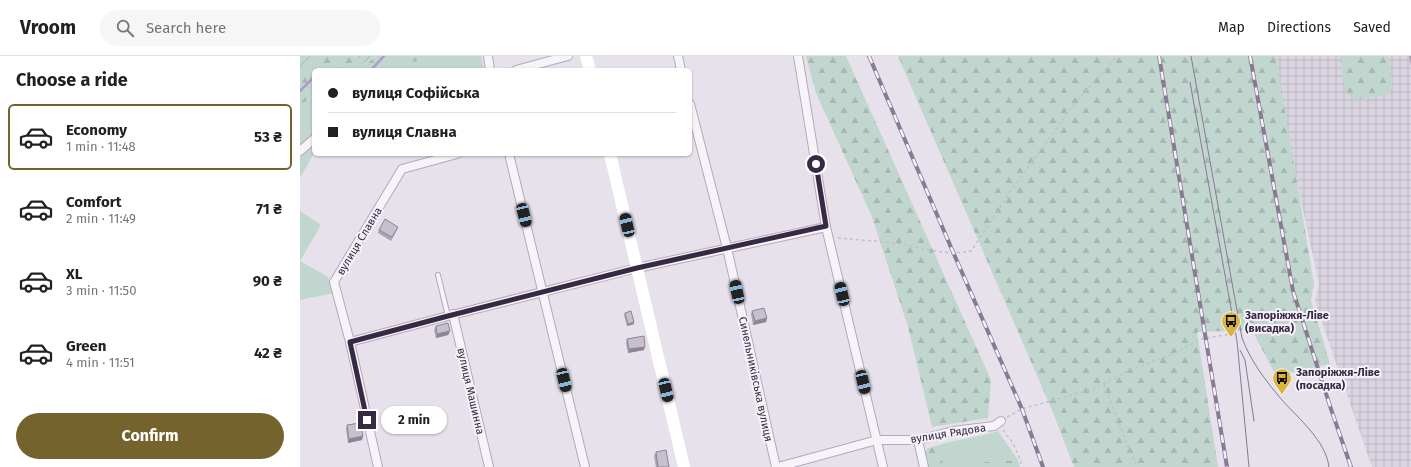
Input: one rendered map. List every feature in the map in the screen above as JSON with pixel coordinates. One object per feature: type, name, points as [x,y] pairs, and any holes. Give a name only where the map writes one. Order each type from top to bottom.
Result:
[{"type":"street","points":[[488,56],[490,68]]},
{"type":"street","points":[[523,68],[568,56]]},
{"type":"street","points":[[586,56],[589,68]]},
{"type":"street","points":[[678,56],[681,68]]},
{"type":"street","points":[[798,56],[828,236],[883,467]]},
{"type":"street","name":"Синельниківська вулиця","points":[[692,112],[727,248],[777,467]]},
{"type":"street","points":[[300,151],[312,141]]},
{"type":"street","name":"вулиця Славна","points":[[378,467],[350,342],[334,282],[402,169],[450,156]]},
{"type":"street","points":[[509,156],[585,467]]},
{"type":"street","points":[[610,156],[684,467]]},
{"type":"street","points":[[350,342],[637,268],[826,226]]},
{"type":"street","name":"вулиця Машинна","points":[[450,315],[489,467]]},
{"type":"street","name":"вулиця Рядова","points":[[777,467],[877,440],[918,440],[953,431],[997,423]]},
{"type":"street","points":[[918,440],[924,467]]},
{"type":"lane","points":[[438,275],[450,315]]},
{"type":"path","points":[[828,236],[899,244],[943,252],[963,252],[971,250],[1013,188],[1075,103],[1117,56]]},
{"type":"path","points":[[1023,467],[1013,443],[997,423],[1022,409],[1093,389],[1135,368],[1173,354],[1201,340],[1231,334]]},
{"type":"path","points":[[1104,384],[1127,444],[1138,467]]},
{"type":"shaded area","points":[[1270,56],[1411,56],[1411,467],[1372,467],[1315,302],[1319,284]]},
{"type":"green space","points":[[300,56],[319,56],[300,74]]},
{"type":"green space","points":[[319,56],[356,56],[367,64],[376,56],[392,56],[385,61],[380,68],[312,68],[312,97],[300,105],[300,74]]},
{"type":"green space","points":[[356,56],[376,56],[367,64]]},
{"type":"green space","points":[[392,56],[400,56],[414,62],[431,56],[481,56],[484,68],[380,68],[385,61]]},
{"type":"green space","points":[[400,56],[431,56],[414,62]]},
{"type":"green space","points":[[806,56],[846,56],[991,380],[988,418],[932,427],[908,327],[872,217],[816,93]]},
{"type":"green space","points":[[898,56],[1276,56],[1314,284],[1311,300],[1330,364],[1276,376],[1252,330],[1197,332],[1218,467],[1074,467],[1052,410]]},
{"type":"green space","points":[[1340,56],[1388,56],[1392,88],[1388,94],[1359,99],[1351,98],[1345,90]]},
{"type":"green space","points":[[312,97],[312,138],[300,147],[300,105]]},
{"type":"green space","points":[[312,147],[312,156],[300,178],[300,156]]},
{"type":"green space","points":[[300,211],[321,225],[300,261]]},
{"type":"green space","points":[[300,261],[328,277],[334,293],[300,300]]},
{"type":"green space","points":[[998,431],[1018,460],[985,462],[983,467],[940,467],[943,465],[935,446]]},
{"type":"green space","points":[[935,446],[944,465],[940,467],[926,467],[923,455],[927,449]]},
{"type":"green space","points":[[1018,460],[1020,467],[983,467],[984,462]]},
{"type":"building","points":[[385,219],[398,227],[392,237],[379,230]]},
{"type":"building","points":[[764,308],[767,318],[755,321],[752,311]]},
{"type":"building","points":[[631,311],[634,322],[628,324],[625,313]]},
{"type":"building","points":[[448,323],[450,331],[437,334],[436,326]]},
{"type":"building","points":[[644,336],[645,347],[629,349],[627,339]]},
{"type":"building","points":[[360,423],[363,436],[349,439],[347,425]]},
{"type":"building","points":[[666,450],[669,467],[658,467],[656,452]]},
{"type":"waterway","points":[[373,68],[384,56]]},
{"type":"waterway","points":[[300,91],[312,79]]},
{"type":"tram line","points":[[1191,56],[1242,338],[1254,363],[1265,378],[1282,400],[1317,439],[1327,457],[1329,467]]},
{"type":"tram line","points":[[1190,82],[1237,341],[1249,467]]},
{"type":"tram line","points":[[1240,350],[1245,360],[1254,421]]},
{"type":"railway","points":[[869,56],[1022,409],[1043,467]]},
{"type":"railway","points":[[1159,56],[1227,467]]},
{"type":"railway","points":[[1250,56],[1293,291],[1351,467]]},
{"type":"place","name":"Запоріжжя-Ліве (висадка)","points":[[1231,338]]},
{"type":"place","name":"Запоріжжя-Ліве (посадка)","points":[[1282,395]]},
{"type":"route","points":[[367,420],[350,342],[637,268],[826,226],[816,164]]}]
